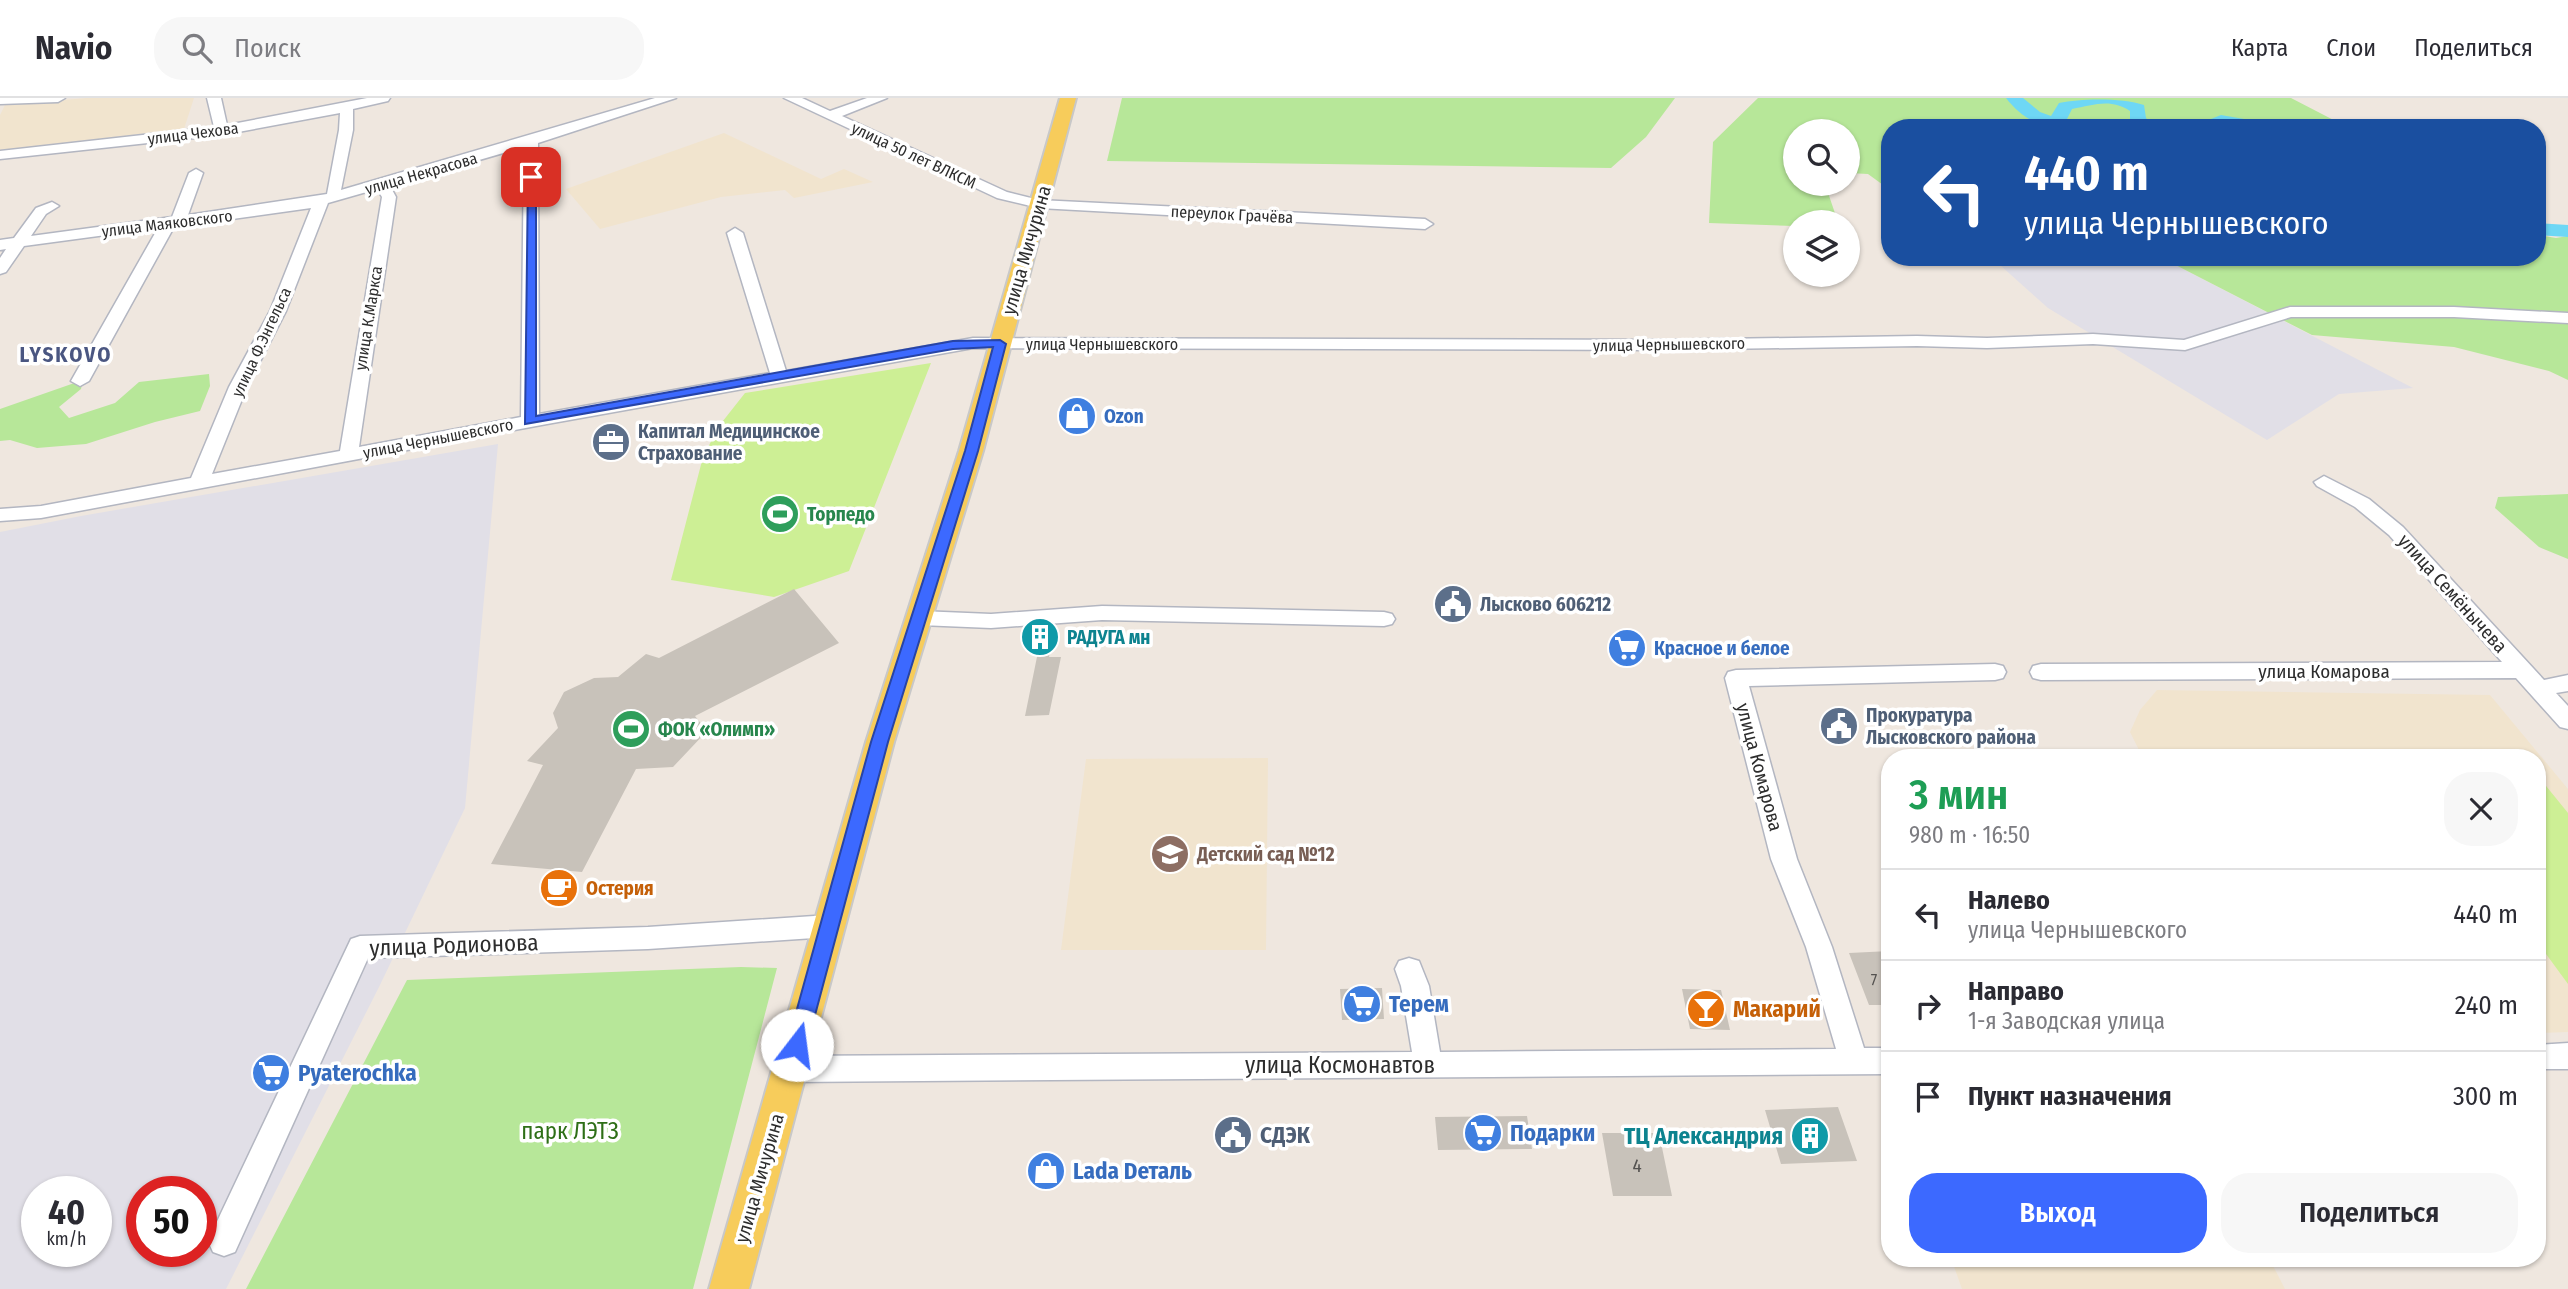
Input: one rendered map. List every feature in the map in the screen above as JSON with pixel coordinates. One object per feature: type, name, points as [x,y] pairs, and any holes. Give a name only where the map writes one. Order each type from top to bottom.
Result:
[{"type":"main road","name":"улица Мичурина","points":[[729,1289],[880,742],[971,451],[1069,98]]},
{"type":"street","points":[[0,100],[58,98]]},
{"type":"street","points":[[214,98],[222,131]]},
{"type":"street","name":"улица Чехова","points":[[0,155],[222,131],[346,108],[383,98]]},
{"type":"street","name":"улица Некрасова","points":[[328,200],[669,98]]},
{"type":"street","name":"улица 50 лет ВЛКСМ","points":[[792,98],[1002,195],[1038,204]]},
{"type":"street","points":[[829,116],[880,98]]},
{"type":"street","name":"улица Ф.Энгельса","points":[[199,483],[238,387],[278,311],[328,200],[348,120],[346,108]]},
{"type":"street","points":[[530,421],[531,141]]},
{"type":"street","points":[[80,382],[173,223],[196,173]]},
{"type":"street","name":"улица К.Маркса","points":[[349,455],[388,197],[382,185]]},
{"type":"street","name":"улица Маяковского","points":[[0,244],[173,223],[328,200]]},
{"type":"street","name":"переулок Грачёва","points":[[1038,204],[1425,224]]},
{"type":"street","points":[[0,269],[41,211],[52,206]]},
{"type":"street","points":[[735,233],[780,378]]},
{"type":"street","name":"улица Чернышевского","points":[[0,515],[41,512],[953,345],[1659,345],[1917,341],[1987,343],[2093,339],[2185,345],[2290,312],[2454,312],[2568,318]]},
{"type":"street","name":"улица Семёнычева","points":[[2324,482],[2362,503],[2396,531],[2568,721]]},
{"type":"street","points":[[920,618],[991,621],[1102,612],[1384,619]]},
{"type":"street","name":"улица Комарова","points":[[2041,672],[2522,670]]},
{"type":"street","name":"улица Комарова","points":[[1854,1061],[1819,947],[1784,859],[1736,678],[1995,672]]},
{"type":"street","points":[[2540,689],[2568,682]]},
{"type":"street","name":"улица Родионова","points":[[224,1241],[360,947],[648,938],[829,926]]},
{"type":"street","points":[[1409,969],[1415,986],[1428,1065]]},
{"type":"street","points":[[2546,1057],[2568,1056]]},
{"type":"street","name":"улица Космонавтов","points":[[791,1069],[1881,1061]]},
{"type":"shaded area","points":[[87,98],[194,98],[184,129],[0,150],[0,115],[5,105]]},
{"type":"shaded area","points":[[724,133],[821,179],[844,169],[873,182],[794,198],[785,190],[721,197],[600,229],[566,189]]},
{"type":"shaded area","points":[[2001,266],[2177,266],[2413,388],[2339,394],[2267,440],[2048,308]]},
{"type":"shaded area","points":[[498,444],[465,808],[379,987],[226,1289],[0,1289],[0,532]]},
{"type":"shaded area","points":[[2157,690],[2490,695],[2535,749],[2138,749],[2130,732],[2140,710]]},
{"type":"shaded area","name":"Детский сад №12","points":[[1268,758],[1266,950],[1061,950],[1086,759]]},
{"type":"shaded area","points":[[2546,762],[2568,789],[2568,1032],[2546,1033]]},
{"type":"shaded area","points":[[1954,1267],[2274,1267],[2285,1289],[1962,1289]]},
{"type":"green space","points":[[1122,98],[1675,98],[1646,137],[1611,168],[1107,161]]},
{"type":"green space","points":[[1758,98],[2291,98],[2332,119],[1881,119],[1881,183],[1868,174],[1860,174],[1860,119],[1783,119],[1783,196],[1829,196],[1834,210],[1783,210],[1783,226],[1709,223],[1713,142]]},
{"type":"green space","points":[[2546,236],[2568,236],[2568,380],[2549,371],[2454,347],[2312,335],[2178,266],[2546,266]]},
{"type":"green space","name":"Торпедо","points":[[931,363],[849,571],[774,597],[671,580],[703,457],[719,426],[745,393]]},
{"type":"green space","points":[[209,374],[210,386],[200,411],[86,444],[37,448],[10,440],[0,441],[0,409],[83,380],[81,389],[59,407],[69,418],[115,403],[139,382]]},
{"type":"green space","points":[[2568,494],[2568,559],[2539,547],[2495,508],[2498,497]]},
{"type":"green space","points":[[2546,786],[2568,813],[2568,984],[2546,954]]},
{"type":"green space","name":"парк ЛЭТЗ","points":[[741,967],[777,968],[693,1289],[246,1289],[407,980]]},
{"type":"building","name":"ФОК «Олимп»","points":[[794,589],[839,643],[695,716],[707,731],[673,767],[636,769],[582,872],[491,864],[543,765],[527,761],[558,728],[553,713],[564,692],[594,678],[618,677],[646,654],[659,658]]},
{"type":"building","points":[[1054,626],[1049,657],[1061,657],[1049,715],[1025,716],[1039,647],[1026,647],[1030,628]]},
{"type":"building","name":"Красное и белое","points":[[1639,641],[1644,655],[1614,656],[1610,642]]},
{"type":"building","points":[[1881,951],[1881,1005],[1869,1005],[1849,953]]},
{"type":"building","name":"Терем","points":[[1382,988],[1384,1019],[1342,1020],[1340,989]]},
{"type":"building","name":"Макарий","points":[[1682,989],[1721,990],[1730,1030],[1690,1029]]},
{"type":"building","name":"ТЦ Александрия","points":[[1838,1107],[1857,1161],[1781,1164],[1765,1110]]},
{"type":"building","name":"Подарки","points":[[1527,1116],[1532,1149],[1438,1150],[1435,1117]]},
{"type":"building","points":[[1602,1133],[1659,1133],[1672,1196],[1613,1196]]},
{"type":"waterway","points":[[2014,98],[2043,119]]},
{"type":"waterway","points":[[2059,119],[2065,106],[2101,98]]},
{"type":"waterway","points":[[2113,98],[2127,101],[2138,109],[2138,119]]},
{"type":"waterway","points":[[2546,230],[2568,231]]},
{"type":"place","name":"Ozon","points":[[1077,416]]},
{"type":"place","name":"Капитал Медицинское Страхование","points":[[611,442]]},
{"type":"place","name":"Торпедо","points":[[780,514]]},
{"type":"place","name":"Лысково 606212","points":[[1453,604]]},
{"type":"place","name":"РАДУГА мн","points":[[1040,637]]},
{"type":"place","name":"Красное и белое","points":[[1627,648]]},
{"type":"place","name":"Прокуратура Лысковского района","points":[[1839,726]]},
{"type":"place","name":"ФОК «Олимп»","points":[[631,729]]},
{"type":"place","name":"Детский сад №12","points":[[1170,854]]},
{"type":"place","name":"Остерия","points":[[559,888]]},
{"type":"place","name":"Терем","points":[[1362,1004]]},
{"type":"place","name":"Макарий","points":[[1706,1009]]},
{"type":"place","name":"Pyaterochka","points":[[271,1073]]},
{"type":"place","name":"Подарки","points":[[1483,1133]]},
{"type":"place","name":"СДЭК","points":[[1233,1135]]},
{"type":"place","name":"ТЦ Александрия","points":[[1810,1136]]},
{"type":"place","name":"Lada Dеталь","points":[[1046,1171]]},
{"type":"district","name":"LYSKOVO","points":[[66,355]]},
{"type":"route","points":[[531,177],[530,421],[953,345],[1000,344],[971,451],[880,742],[797,1045]]}]
